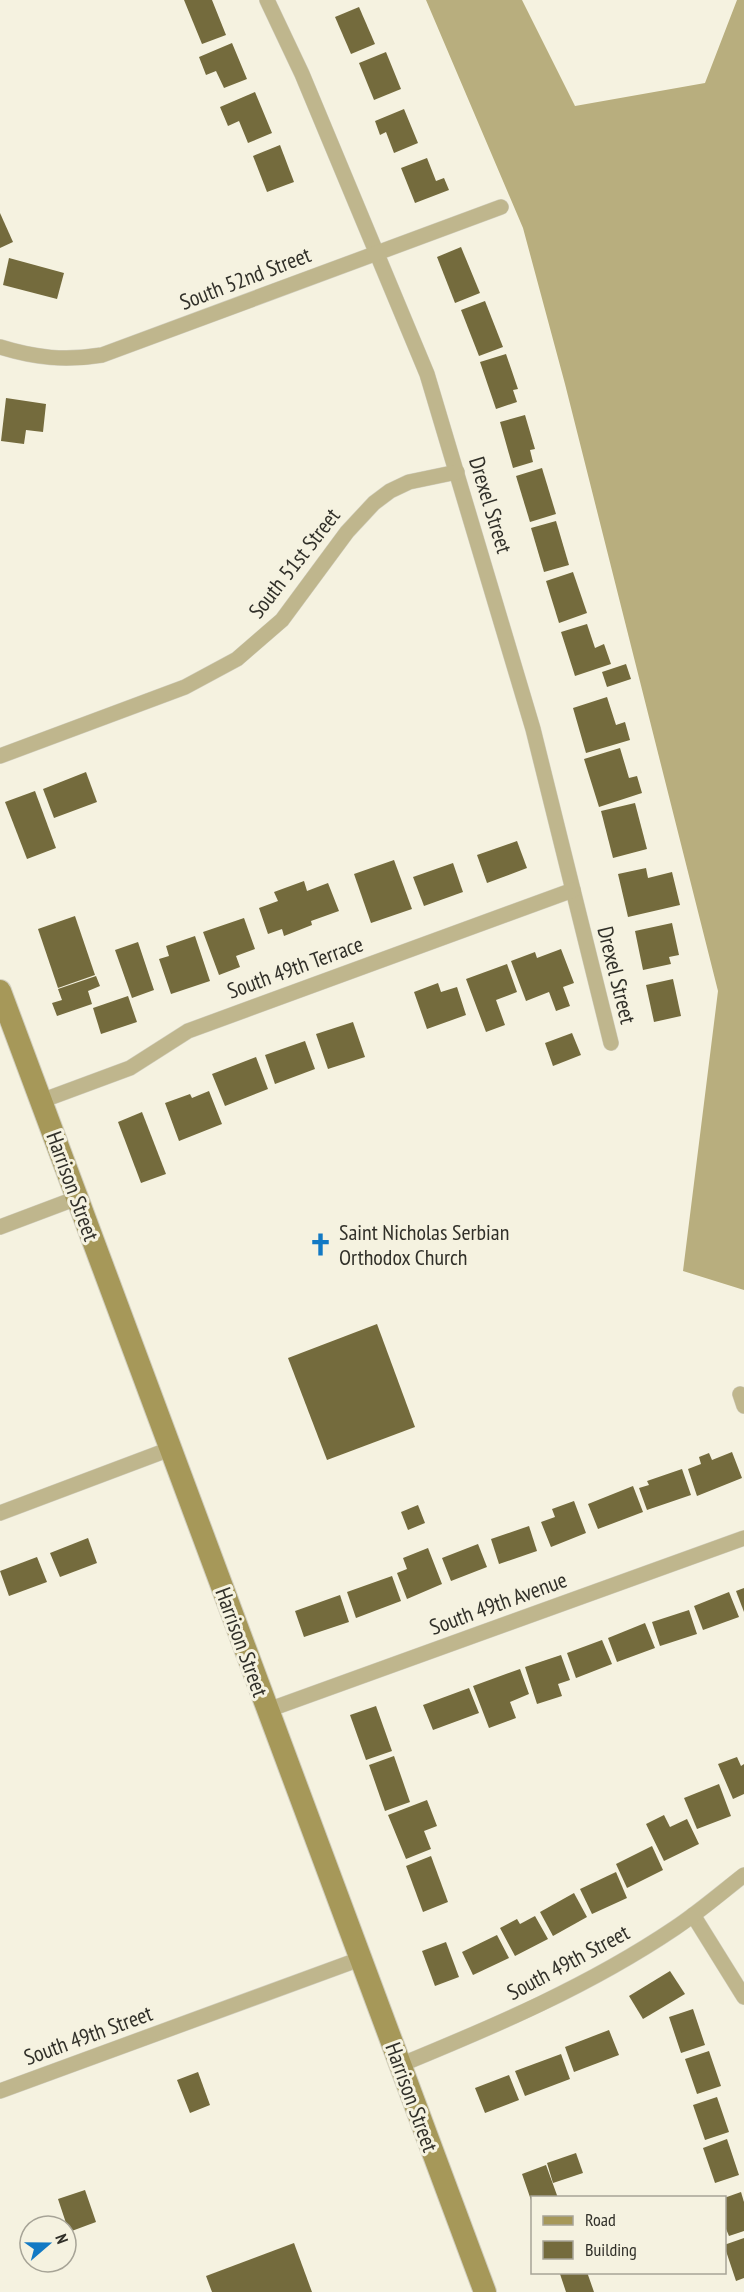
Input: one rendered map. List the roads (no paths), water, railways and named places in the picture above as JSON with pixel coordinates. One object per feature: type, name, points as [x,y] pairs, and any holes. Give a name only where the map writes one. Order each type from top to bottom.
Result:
[{"type":"main road","name":"Harrison Street","points":[[0,991],[485,2292]]},
{"type":"street","name":"Drexel Street","points":[[267,0],[302,74],[427,374],[533,729],[611,1043]]},
{"type":"street","name":"South 52nd Street","points":[[0,347],[26,356],[50,359],[102,354],[501,207]]},
{"type":"street","name":"South 51st Street","points":[[0,756],[185,687],[237,659],[282,620],[347,532],[374,503],[409,482],[457,472]]},
{"type":"street","name":"South 49th Terrace","points":[[41,1101],[130,1068],[189,1030],[573,890]]},
{"type":"street","points":[[0,1227],[77,1198]]},
{"type":"street","points":[[0,1513],[170,1449]]},
{"type":"street","name":"South 49th Avenue","points":[[268,1710],[744,1539]]},
{"type":"street","name":"South 49th Street","points":[[400,2065],[534,2007],[605,1971],[693,1915],[744,1875]]},
{"type":"street","points":[[693,1915],[744,1996]]},
{"type":"street","name":"South 49th Street","points":[[0,2091],[360,1959]]},
{"type":"place","name":"Saint Nicholas Serbian Orthodox Church","points":[[321,1245]]}]
